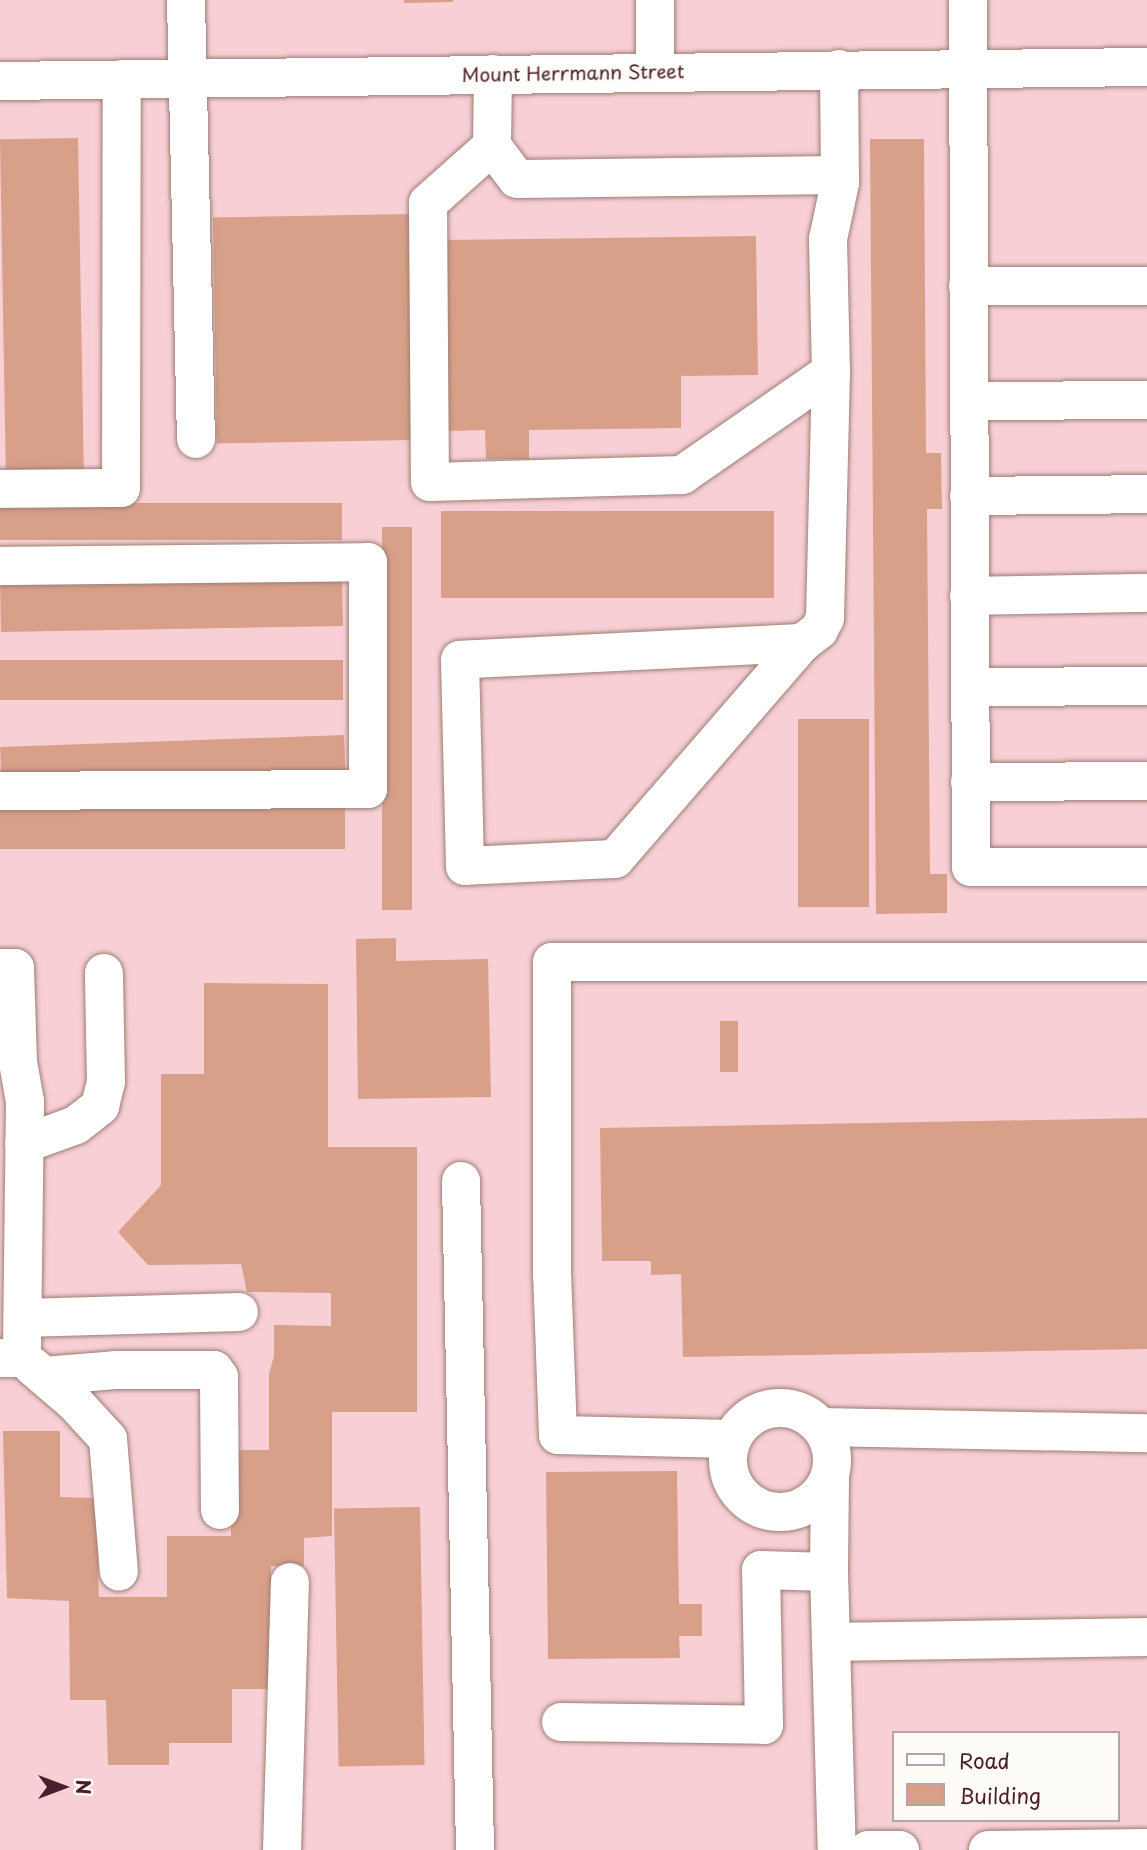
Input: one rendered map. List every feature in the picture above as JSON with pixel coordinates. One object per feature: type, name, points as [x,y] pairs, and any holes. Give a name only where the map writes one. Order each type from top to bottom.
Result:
[{"type":"street","points":[[186,0],[196,439]]},
{"type":"street","points":[[655,0],[655,71]]},
{"type":"street","points":[[968,0],[971,867],[1147,867]]},
{"type":"street","name":"Mount Herrmann Street","points":[[0,81],[1147,67]]},
{"type":"street","points":[[802,643],[460,660],[466,866],[615,859],[802,643],[819,630],[825,618],[831,372],[828,239],[840,175],[839,69]]},
{"type":"street","points":[[493,74],[492,146],[517,179],[840,175]]},
{"type":"street","points":[[0,489],[121,488],[122,79]]},
{"type":"street","points":[[492,146],[428,203],[430,482],[682,475],[831,372]]},
{"type":"street","points":[[968,286],[1147,286]]},
{"type":"street","points":[[969,401],[1147,400]]},
{"type":"street","points":[[969,496],[1147,494]]},
{"type":"street","points":[[0,566],[368,562],[368,789],[0,791]]},
{"type":"street","points":[[969,596],[1147,593]]},
{"type":"street","points":[[970,687],[1147,686]]},
{"type":"street","points":[[970,782],[1147,781]]},
{"type":"street","points":[[732,1439],[558,1435],[552,1275],[552,962],[1147,962]]},
{"type":"street","points":[[0,968],[15,968],[18,1062],[25,1101],[22,1364]]},
{"type":"street","points":[[24,1144],[76,1125],[100,1106],[106,1082],[104,973]]},
{"type":"street","points":[[461,1181],[475,1850]]},
{"type":"street","points":[[23,1318],[239,1312]]},
{"type":"street","points":[[22,1364],[115,1370],[214,1370],[219,1377],[220,1510]]},
{"type":"street","points":[[22,1364],[100,1427],[108,1438],[119,1572]]},
{"type":"street","points":[[830,1475],[817,1496],[797,1510],[763,1510],[748,1502],[737,1489],[730,1474],[728,1456],[732,1439],[742,1424],[756,1413],[773,1407],[791,1408],[808,1415],[821,1427],[830,1442],[833,1459],[830,1475],[829,1572],[837,1850]]},
{"type":"street","points":[[821,1427],[1147,1433]]},
{"type":"street","points":[[561,1722],[764,1725],[761,1570],[829,1572]]},
{"type":"street","points":[[282,1850],[290,1582]]},
{"type":"street","points":[[831,1642],[1147,1637]]},
{"type":"street","points":[[988,1850],[1147,1848]]},
{"type":"street","points":[[869,1850],[900,1850]]},
{"type":"shaded area","points":[[0,0],[1147,0],[1147,1850],[0,1850]]},
{"type":"building","points":[[404,0],[453,0],[453,2],[404,3]]},
{"type":"building","points":[[78,138],[84,471],[6,472],[0,139]]},
{"type":"building","points":[[870,139],[924,139],[926,453],[941,453],[942,509],[927,509],[930,874],[947,874],[947,913],[876,914]]},
{"type":"building","points":[[409,214],[413,440],[217,443],[213,217]]},
{"type":"building","points":[[756,236],[758,375],[681,376],[681,428],[529,430],[529,459],[486,459],[485,430],[447,431],[444,240]]},
{"type":"building","points":[[0,503],[342,503],[342,540],[0,540]]},
{"type":"building","points":[[441,511],[774,511],[774,598],[441,598]]},
{"type":"building","points":[[382,527],[412,527],[412,910],[382,910]]},
{"type":"building","points":[[342,574],[343,626],[1,632],[0,580]]},
{"type":"building","points":[[0,660],[343,660],[343,700],[0,700]]},
{"type":"building","points":[[798,719],[869,719],[869,907],[798,907]]},
{"type":"building","points":[[344,735],[345,770],[1,782],[0,747]]},
{"type":"building","points":[[0,804],[345,804],[345,849],[0,849]]},
{"type":"building","points":[[396,938],[396,961],[488,959],[491,1097],[358,1099],[356,939]]},
{"type":"building","points":[[204,983],[328,984],[328,1147],[417,1147],[417,1412],[332,1412],[332,1536],[304,1538],[304,1566],[271,1566],[271,1689],[232,1689],[232,1743],[169,1743],[169,1765],[108,1765],[106,1700],[70,1700],[69,1601],[7,1598],[3,1431],[60,1431],[60,1497],[96,1498],[99,1597],[167,1597],[167,1536],[231,1536],[231,1450],[269,1450],[269,1374],[274,1356],[274,1325],[331,1326],[331,1293],[247,1292],[241,1264],[148,1265],[118,1232],[161,1185],[161,1074],[204,1074]]},
{"type":"building","points":[[720,1021],[738,1021],[738,1072],[720,1072]]},
{"type":"building","points":[[1147,1118],[1147,1349],[683,1357],[681,1274],[651,1275],[651,1261],[602,1261],[600,1128]]},
{"type":"building","points":[[677,1471],[679,1604],[702,1604],[702,1636],[679,1636],[680,1658],[548,1659],[546,1472]]},
{"type":"building","points":[[420,1507],[425,1765],[339,1766],[334,1509]]}]
